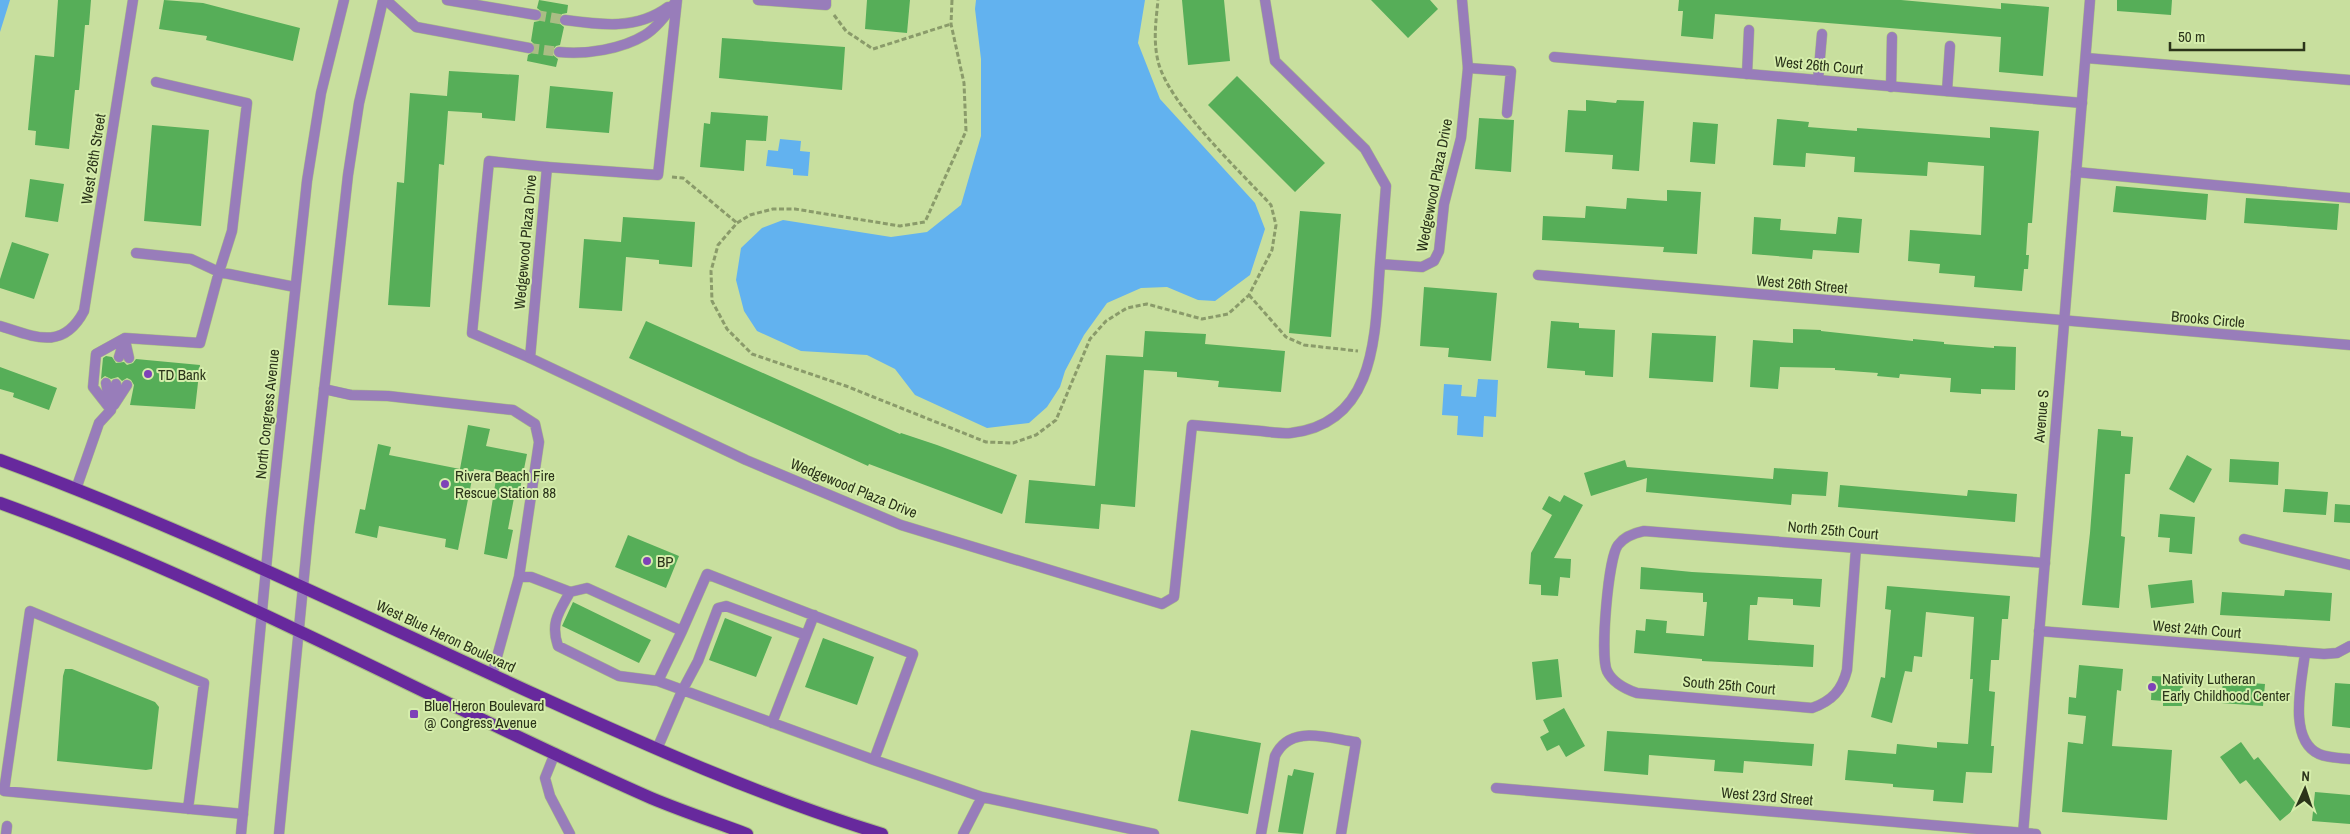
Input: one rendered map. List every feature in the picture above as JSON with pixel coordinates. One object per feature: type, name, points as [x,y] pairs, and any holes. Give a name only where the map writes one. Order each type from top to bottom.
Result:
[{"type":"main road","name":"West Blue Heron Boulevard","points":[[0,460],[76,489],[266,571],[657,750],[752,789],[882,834]]},
{"type":"main road","points":[[0,503],[126,553],[262,612],[299,632],[653,799],[747,834]]},
{"type":"street","name":"West 26th Street","points":[[0,326],[44,339],[63,334],[78,322],[84,311],[133,0]]},
{"type":"street","name":"North Congress Avenue","points":[[241,834],[295,287],[312,143],[321,93],[344,0]]},
{"type":"street","points":[[279,834],[324,389],[347,187],[359,103],[385,0],[416,27],[530,48]]},
{"type":"street","points":[[447,0],[536,15]]},
{"type":"street","points":[[565,20],[630,24],[659,13],[677,0]]},
{"type":"street","points":[[559,52],[594,51],[632,41],[655,27],[677,0]]},
{"type":"street","points":[[658,175],[677,0]]},
{"type":"street","points":[[758,0],[826,2]]},
{"type":"street","name":"Wedgewood Plaza Drive","points":[[658,175],[547,166],[530,358],[746,460],[901,525],[1162,604],[1174,597],[1192,425],[1289,433],[1319,428],[1339,415],[1356,393],[1368,369],[1371,353],[1386,186],[1365,148],[1275,62],[1265,0]]},
{"type":"street","name":"Wedgewood Plaza Drive","points":[[1380,264],[1422,267],[1434,262],[1439,251],[1444,204],[1461,138],[1468,68],[1462,0]]},
{"type":"street","name":"Avenue S","points":[[2023,834],[2090,0]]},
{"type":"street","points":[[1747,74],[1749,30]]},
{"type":"street","points":[[1818,80],[1822,34]]},
{"type":"street","points":[[1891,87],[1892,37]]},
{"type":"street","points":[[1947,91],[1950,46]]},
{"type":"street","name":"West 26th Court","points":[[1554,58],[2082,103]]},
{"type":"street","points":[[2086,58],[2350,80]]},
{"type":"street","points":[[1468,68],[1512,71],[1508,113]]},
{"type":"street","points":[[111,410],[93,387],[96,354],[125,338],[200,343],[232,231],[247,103],[156,82]]},
{"type":"street","points":[[530,358],[472,333],[489,161],[547,166]]},
{"type":"street","points":[[2076,172],[2350,198]]},
{"type":"street","points":[[136,253],[191,259],[219,272],[295,287]]},
{"type":"street","name":"West 26th Street","points":[[1538,275],[2064,322]]},
{"type":"street","name":"Brooks Circle","points":[[2064,322],[2350,345]]},
{"type":"street","points":[[106,356],[125,338]]},
{"type":"street","points":[[124,358],[125,338]]},
{"type":"street","points":[[76,489],[99,423],[111,410],[116,384]]},
{"type":"street","points":[[324,389],[350,395],[513,410],[535,424],[540,442],[519,576],[492,675]]},
{"type":"street","name":"North 25th Court","points":[[1621,541],[1635,533],[1652,530],[2045,563]]},
{"type":"street","points":[[2244,539],[2350,565]]},
{"type":"street","name":"South 25th Court","points":[[1621,541],[1612,560],[1603,653],[1607,671],[1620,686],[1637,693],[1812,708],[1825,703],[1835,696],[1843,684],[1847,670],[1856,548]]},
{"type":"street","points":[[658,682],[707,574],[913,654],[874,760]]},
{"type":"street","points":[[519,576],[530,577],[570,592],[587,588],[682,631]]},
{"type":"street","points":[[570,592],[557,616],[553,632],[558,646],[619,676],[658,682],[874,760],[982,796],[1154,834]]},
{"type":"street","points":[[657,750],[682,691],[698,661],[718,608],[726,606],[806,635]]},
{"type":"street","points":[[188,809],[204,683],[30,611],[4,791],[188,809],[243,814]]},
{"type":"street","points":[[772,723],[814,615]]},
{"type":"street","name":"West 24th Court","points":[[2039,631],[2305,653],[2337,653],[2350,646]]},
{"type":"street","points":[[2305,653],[2299,716],[2302,734],[2313,750],[2320,755],[2350,759]]},
{"type":"street","points":[[1262,834],[1275,756],[1279,746],[1302,734],[1356,742],[1341,834]]},
{"type":"street","points":[[555,753],[545,778],[550,796],[570,833]]},
{"type":"street","name":"West 23rd Street","points":[[1496,788],[2036,834]]},
{"type":"street","points":[[963,834],[982,796]]},
{"type":"path","points":[[952,0],[951,24],[964,83],[966,131],[924,222],[900,226],[795,209],[773,209],[750,215],[737,223],[718,245],[711,270],[712,301],[727,329],[752,354],[846,386],[986,442],[1013,443],[1036,436],[1056,420],[1090,339],[1106,321],[1127,308],[1147,304],[1202,319],[1228,314],[1249,295],[1272,250],[1276,225],[1272,204],[1172,94],[1158,62],[1154,35],[1158,0]]},
{"type":"path","points":[[826,2],[846,31],[873,49],[951,24]]},
{"type":"path","points":[[658,175],[683,178],[737,223]]},
{"type":"path","points":[[1249,295],[1286,337],[1304,345],[1371,353]]},
{"type":"water","points":[[0,0],[10,0],[0,32]]},
{"type":"water","points":[[976,0],[1145,0],[1138,43],[1160,99],[1255,203],[1265,229],[1250,275],[1215,301],[1198,300],[1167,287],[1141,288],[1107,303],[1084,335],[1065,371],[1060,387],[1047,407],[1029,423],[987,428],[915,395],[895,369],[867,355],[801,351],[757,331],[744,311],[736,280],[741,248],[762,228],[783,220],[891,237],[927,232],[961,205],[981,136],[981,59],[975,9]]},
{"type":"water","points":[[780,139],[801,141],[800,151],[810,152],[808,176],[793,175],[793,169],[766,166],[768,150],[778,151]]},
{"type":"water","points":[[1478,379],[1498,380],[1496,417],[1484,416],[1483,437],[1457,435],[1458,416],[1442,415],[1444,384],[1462,385],[1461,396],[1476,397]]},
{"type":"building","points":[[58,0],[91,0],[89,25],[85,25],[79,90],[75,90],[69,149],[35,145],[36,131],[28,130],[35,55],[54,57]]},
{"type":"building","points":[[164,0],[203,3],[300,28],[293,61],[206,40],[207,36],[159,29]]},
{"type":"building","points":[[539,0],[568,5],[567,13],[562,14],[558,19],[559,23],[564,27],[560,45],[556,46],[552,51],[553,55],[558,59],[556,67],[527,61],[528,55],[536,50],[535,45],[531,41],[534,22],[539,21],[543,17],[542,12],[537,8]]},
{"type":"building","points":[[867,0],[910,0],[907,33],[865,29]]},
{"type":"building","points":[[1182,0],[1224,0],[1230,61],[1188,65]]},
{"type":"building","points":[[1371,0],[1430,0],[1438,9],[1408,38]]},
{"type":"building","points":[[1679,0],[1901,0],[2001,9],[2001,3],[2049,7],[2043,76],[1999,72],[2001,37],[1715,14],[1713,39],[1681,36],[1683,11],[1678,11]]},
{"type":"building","points":[[2117,0],[2172,0],[2171,15],[2117,11]]},
{"type":"building","points":[[722,38],[845,47],[842,90],[719,78]]},
{"type":"building","points":[[449,71],[519,75],[515,121],[482,118],[482,113],[448,111],[444,165],[439,164],[430,307],[388,305],[397,182],[404,183],[410,93],[447,96]]},
{"type":"building","points":[[1237,76],[1325,163],[1295,192],[1208,105]]},
{"type":"building","points":[[550,86],[613,92],[609,133],[546,128]]},
{"type":"building","points":[[1586,100],[1616,103],[1617,100],[1644,101],[1639,171],[1612,169],[1613,155],[1565,152],[1568,110],[1586,111]]},
{"type":"building","points":[[711,112],[768,116],[766,141],[746,140],[744,171],[700,167],[704,123],[710,124]]},
{"type":"building","points":[[1479,118],[1514,120],[1511,172],[1475,169]]},
{"type":"building","points":[[1777,119],[1809,122],[1808,127],[1857,131],[1857,128],[1990,138],[1990,127],[2039,131],[2032,223],[2028,223],[2026,255],[2029,255],[2028,269],[2024,269],[2022,291],[1974,287],[1975,276],[1939,273],[1940,264],[1908,261],[1910,230],[1981,235],[1984,166],[1928,162],[1927,176],[1854,172],[1855,157],[1806,153],[1805,167],[1773,165]]},
{"type":"building","points":[[1693,122],[1718,124],[1715,164],[1690,162]]},
{"type":"building","points":[[152,125],[209,130],[201,226],[144,221]]},
{"type":"building","points":[[30,179],[64,184],[58,222],[25,217]]},
{"type":"building","points":[[2116,186],[2208,194],[2206,220],[2113,212]]},
{"type":"building","points":[[1667,190],[1701,192],[1697,254],[1663,252],[1664,247],[1542,240],[1543,216],[1585,218],[1586,206],[1626,209],[1627,198],[1667,201]]},
{"type":"building","points":[[2246,198],[2339,204],[2337,230],[2244,223]]},
{"type":"building","points":[[1300,211],[1341,214],[1331,337],[1289,333]]},
{"type":"building","points":[[623,217],[695,222],[692,267],[659,264],[659,260],[626,257],[622,311],[579,308],[584,239],[621,242]]},
{"type":"building","points":[[1754,217],[1781,219],[1780,230],[1836,234],[1838,217],[1862,219],[1859,253],[1813,250],[1812,259],[1752,254]]},
{"type":"building","points":[[12,242],[49,254],[34,299],[0,288],[0,279]]},
{"type":"building","points":[[1424,287],[1497,293],[1491,361],[1448,357],[1449,348],[1420,346]]},
{"type":"building","points":[[646,321],[900,434],[937,445],[1017,475],[1002,514],[869,464],[868,466],[629,358]]},
{"type":"building","points":[[1551,321],[1579,323],[1579,328],[1615,330],[1613,377],[1585,375],[1585,371],[1547,368]]},
{"type":"building","points":[[1793,329],[1821,330],[1913,341],[1913,339],[1944,342],[1944,344],[1994,348],[1994,346],[2016,347],[2015,390],[1981,389],[1981,394],[1950,392],[1951,378],[1900,374],[1899,378],[1877,376],[1878,373],[1835,370],[1835,368],[1780,367],[1778,389],[1750,387],[1753,340],[1793,343]]},
{"type":"building","points":[[1145,331],[1206,334],[1205,344],[1285,351],[1281,392],[1218,387],[1219,381],[1177,377],[1177,372],[1144,370],[1135,507],[1101,504],[1099,529],[1025,523],[1029,480],[1095,486],[1106,355],[1143,357]]},
{"type":"building","points":[[1652,333],[1716,336],[1713,382],[1649,378]]},
{"type":"building","name":"TD Bank","points":[[106,356],[112,357],[116,363],[124,362],[127,365],[133,363],[136,359],[200,365],[195,409],[130,405],[134,385],[131,380],[127,378],[122,381],[118,377],[111,379],[105,376],[101,379],[103,358]]},
{"type":"building","points":[[0,367],[57,388],[49,410],[13,397],[14,393],[0,389]]},
{"type":"building","name":"Rivera Beach Fire Rescue Station 88","points":[[468,425],[490,429],[486,446],[527,454],[518,499],[514,498],[508,529],[513,530],[507,559],[484,554],[497,473],[474,469],[458,550],[445,547],[446,539],[379,526],[377,538],[355,533],[360,509],[365,510],[378,444],[391,447],[389,455],[460,469]]},
{"type":"building","points":[[2098,429],[2121,431],[2121,436],[2133,437],[2130,474],[2125,474],[2121,536],[2125,537],[2119,608],[2082,605]]},
{"type":"building","points":[[2187,455],[2212,469],[2194,503],[2169,489]]},
{"type":"building","points":[[2230,459],[2279,462],[2278,485],[2229,482]]},
{"type":"building","points":[[1625,460],[1627,467],[1773,479],[1774,468],[1828,472],[1826,496],[1792,494],[1791,505],[1646,492],[1647,478],[1591,496],[1584,473]]},
{"type":"building","points":[[1840,485],[1967,496],[1968,490],[2017,494],[2015,522],[1838,507]]},
{"type":"building","points":[[2285,489],[2328,492],[2326,515],[2283,512]]},
{"type":"building","points":[[1564,495],[1583,505],[1554,558],[1571,559],[1570,578],[1560,577],[1558,596],[1541,595],[1541,585],[1529,584],[1531,553],[1552,515],[1542,509],[1549,496],[1560,502]]},
{"type":"building","points":[[2335,504],[2350,505],[2350,523],[2334,522]]},
{"type":"building","points":[[2160,514],[2195,517],[2192,554],[2169,552],[2170,538],[2158,537]]},
{"type":"building","name":"BP","points":[[628,535],[679,556],[666,588],[615,567]]},
{"type":"building","points":[[1641,567],[1692,572],[1822,579],[1820,607],[1793,605],[1793,599],[1758,597],[1757,605],[1750,605],[1748,640],[1814,645],[1813,667],[1702,661],[1702,659],[1634,653],[1636,630],[1645,631],[1646,619],[1667,621],[1666,633],[1704,636],[1707,602],[1703,602],[1703,593],[1640,589]]},
{"type":"building","points":[[2192,580],[2194,603],[2151,608],[2148,585]]},
{"type":"building","points":[[1887,586],[2010,596],[2008,619],[2002,619],[1999,660],[1991,660],[1989,691],[1995,692],[1991,746],[1994,746],[1992,773],[1966,772],[1963,803],[1933,801],[1934,790],[1893,787],[1893,784],[1845,780],[1848,750],[1896,754],[1897,744],[1937,748],[1937,742],[1968,744],[1973,679],[1970,679],[1974,617],[1926,612],[1922,657],[1914,656],[1912,672],[1905,671],[1892,723],[1871,717],[1881,677],[1885,678],[1891,610],[1885,609]]},
{"type":"building","points":[[2285,590],[2332,593],[2330,621],[2220,615],[2222,592],[2284,596]]},
{"type":"building","points":[[573,602],[651,640],[639,663],[562,626]]},
{"type":"building","points":[[725,618],[772,637],[756,677],[709,660]]},
{"type":"building","points":[[823,638],[874,657],[857,705],[805,687]]},
{"type":"building","points":[[1558,659],[1562,697],[1536,700],[1532,662]]},
{"type":"building","points":[[2079,665],[2123,669],[2121,691],[2117,690],[2112,746],[2172,750],[2167,820],[2062,812],[2068,742],[2083,744],[2086,716],[2068,714],[2069,697],[2076,698]]},
{"type":"building","points":[[65,669],[72,669],[155,702],[159,707],[152,769],[57,761]]},
{"type":"building","points":[[2152,676],[2183,677],[2182,706],[2163,706],[2163,701],[2151,700]]},
{"type":"building","points":[[2223,681],[2265,684],[2263,706],[2221,703]]},
{"type":"building","points":[[2335,683],[2350,684],[2350,728],[2332,726]]},
{"type":"building","points":[[1564,708],[1585,746],[1566,757],[1559,745],[1547,751],[1540,737],[1549,732],[1543,720]]},
{"type":"building","points":[[1191,730],[1261,743],[1248,814],[1178,801]]},
{"type":"building","points":[[1607,731],[1814,744],[1812,766],[1744,761],[1743,773],[1714,771],[1715,760],[1649,755],[1648,775],[1604,771]]},
{"type":"building","points":[[2241,742],[2254,760],[2258,757],[2298,806],[2280,821],[2246,780],[2240,784],[2220,757]]},
{"type":"building","points":[[1294,769],[1314,773],[1303,834],[1278,832],[1288,775],[1292,776]]},
{"type":"building","points":[[2315,792],[2350,795],[2350,824],[2312,821]]},
{"type":"tunnel","points":[[536,15],[565,20]]},
{"type":"tunnel","points":[[529,48],[559,52]]},
{"type":"place","name":"TD Bank","points":[[148,374]]},
{"type":"place","name":"Rivera Beach Fire Rescue Station 88","points":[[445,484]]},
{"type":"place","name":"BP","points":[[647,561]]},
{"type":"place","name":"Nativity Lutheran Early Childhood Center","points":[[2152,687]]},
{"type":"place","name":"Blue Heron Boulevard @ Congress Avenue","points":[[414,714]]}]
